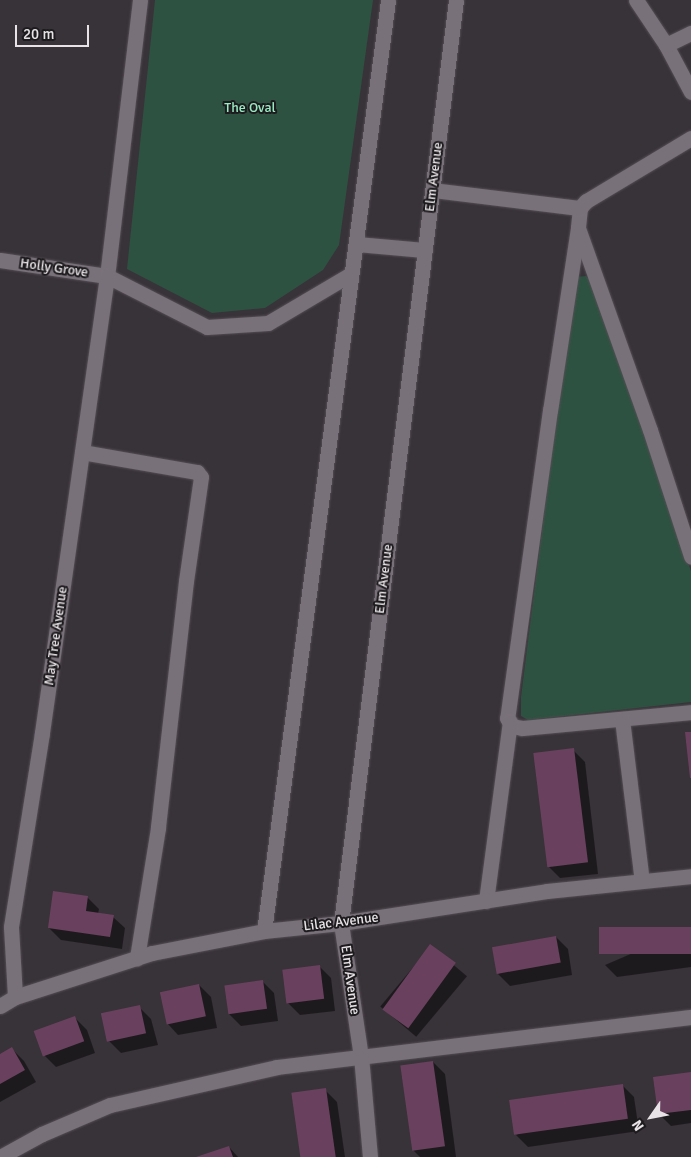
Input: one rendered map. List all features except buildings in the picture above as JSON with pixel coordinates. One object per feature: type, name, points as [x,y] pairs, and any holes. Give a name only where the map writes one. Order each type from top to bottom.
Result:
[{"type":"street","points":[[140,0],[107,276],[207,327],[268,323],[351,274]]},
{"type":"street","points":[[264,931],[388,0]]},
{"type":"street","name":"Elm Avenue","points":[[370,1157],[361,1057],[341,923],[456,0]]},
{"type":"street","points":[[636,0],[666,45],[691,92]]},
{"type":"street","points":[[666,45],[691,33]]},
{"type":"street","points":[[691,138],[586,201],[580,208],[568,281],[507,718],[512,726],[522,728],[691,712]]},
{"type":"street","points":[[433,190],[580,208]]},
{"type":"street","points":[[578,228],[650,430],[691,556]]},
{"type":"street","points":[[356,244],[425,250]]},
{"type":"street","name":"Holly Grove","points":[[0,260],[107,276]]},
{"type":"street","name":"May Tree Avenue","points":[[15,997],[11,927],[42,733],[107,276]]},
{"type":"street","points":[[82,452],[197,472],[201,477],[187,571],[158,828],[137,958]]},
{"type":"street","points":[[622,719],[642,881]]},
{"type":"street","points":[[486,901],[510,722]]},
{"type":"street","name":"Lilac Avenue","points":[[0,1006],[15,997],[152,953],[264,931],[341,923],[547,891],[691,876]]},
{"type":"street","points":[[0,1157],[42,1134],[110,1105],[276,1067],[691,1017]]},
{"type":"green space","name":"The Oval","points":[[155,0],[373,0],[339,245],[323,270],[265,308],[212,313],[127,269]]},
{"type":"green space","points":[[586,276],[595,285],[691,571],[691,702],[528,720],[521,716],[521,697],[572,291],[576,277]]}]
